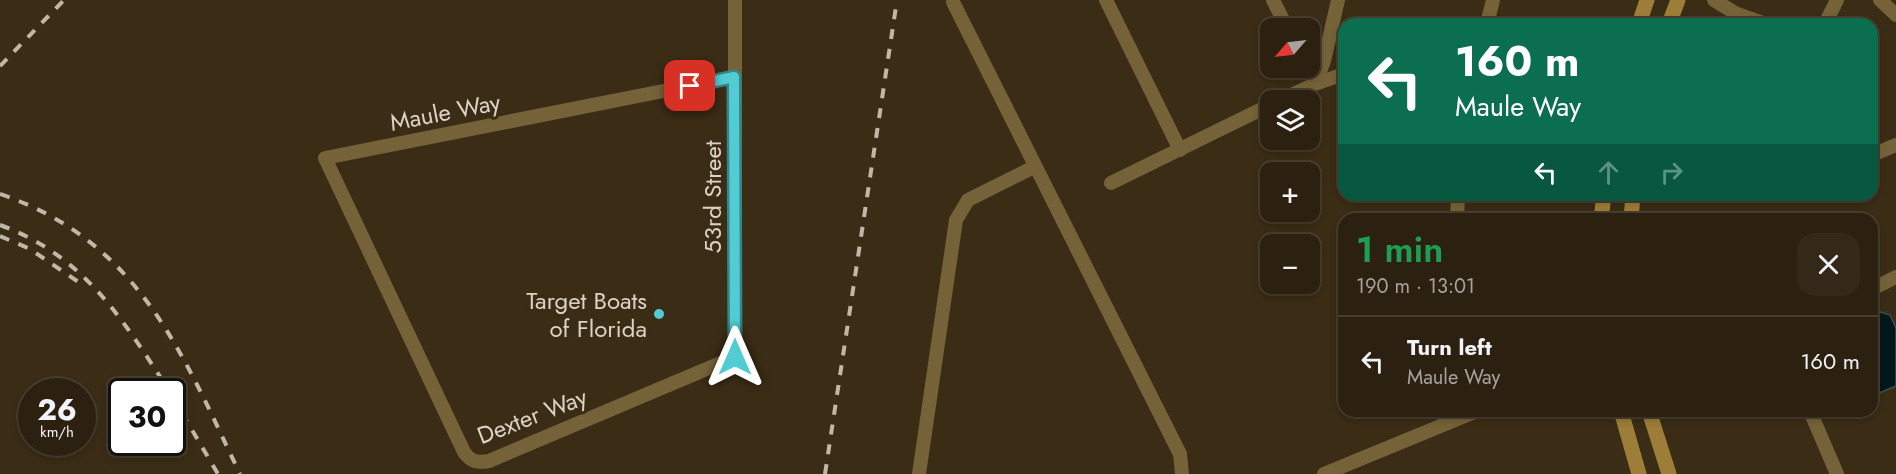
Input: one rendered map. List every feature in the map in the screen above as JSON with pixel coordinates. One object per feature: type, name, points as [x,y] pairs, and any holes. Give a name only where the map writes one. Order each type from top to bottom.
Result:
[{"type":"main road","points":[[1641,18],[1647,0]]},
{"type":"main road","points":[[1671,18],[1678,0]]},
{"type":"main road","points":[[1623,417],[1639,474]]},
{"type":"main road","points":[[1651,417],[1669,474]]},
{"type":"street","name":"53rd Street","points":[[735,0],[735,357]]},
{"type":"street","points":[[1106,0],[1180,150]]},
{"type":"street","points":[[1273,0],[1282,18]]},
{"type":"street","points":[[1315,84],[1324,61],[1338,0]]},
{"type":"street","points":[[1488,18],[1493,0]]},
{"type":"street","points":[[1714,0],[1735,13],[1749,18]]},
{"type":"street","points":[[1828,18],[1838,0]]},
{"type":"street","points":[[1880,0],[1896,15]]},
{"type":"street","points":[[953,2],[1180,454],[1182,474]]},
{"type":"street","points":[[1302,90],[1338,76]]},
{"type":"street","name":"Maule Way","points":[[394,306],[325,158],[734,77]]},
{"type":"street","points":[[1312,78],[1315,84]]},
{"type":"street","points":[[1111,183],[1260,110]]},
{"type":"street","points":[[1878,152],[1896,145]]},
{"type":"street","points":[[919,474],[956,220],[968,201],[1034,167]]},
{"type":"street","points":[[1878,286],[1896,277]]},
{"type":"street","name":"Dexter Way","points":[[394,306],[464,452],[477,463],[489,461],[735,357]]},
{"type":"street","points":[[1324,474],[1459,417]]},
{"type":"street","points":[[1813,417],[1837,474]]},
{"type":"water","points":[[1878,313],[1890,315],[1896,328],[1896,386],[1878,394]]},
{"type":"railway","points":[[0,66],[64,0]]},
{"type":"railway","points":[[825,474],[897,0]]},
{"type":"railway","points":[[0,194],[48,215],[88,241],[122,271],[150,306],[175,345],[198,386],[240,474]]},
{"type":"railway","points":[[0,225],[30,238],[79,272],[118,316],[161,378]]},
{"type":"railway","points":[[0,236],[30,249],[80,283]]},
{"type":"railway","points":[[186,420],[218,474]]},
{"type":"place","name":"Target Boats of Florida","points":[[659,314]]},
{"type":"route","points":[[690,86],[734,77],[735,357]]}]
